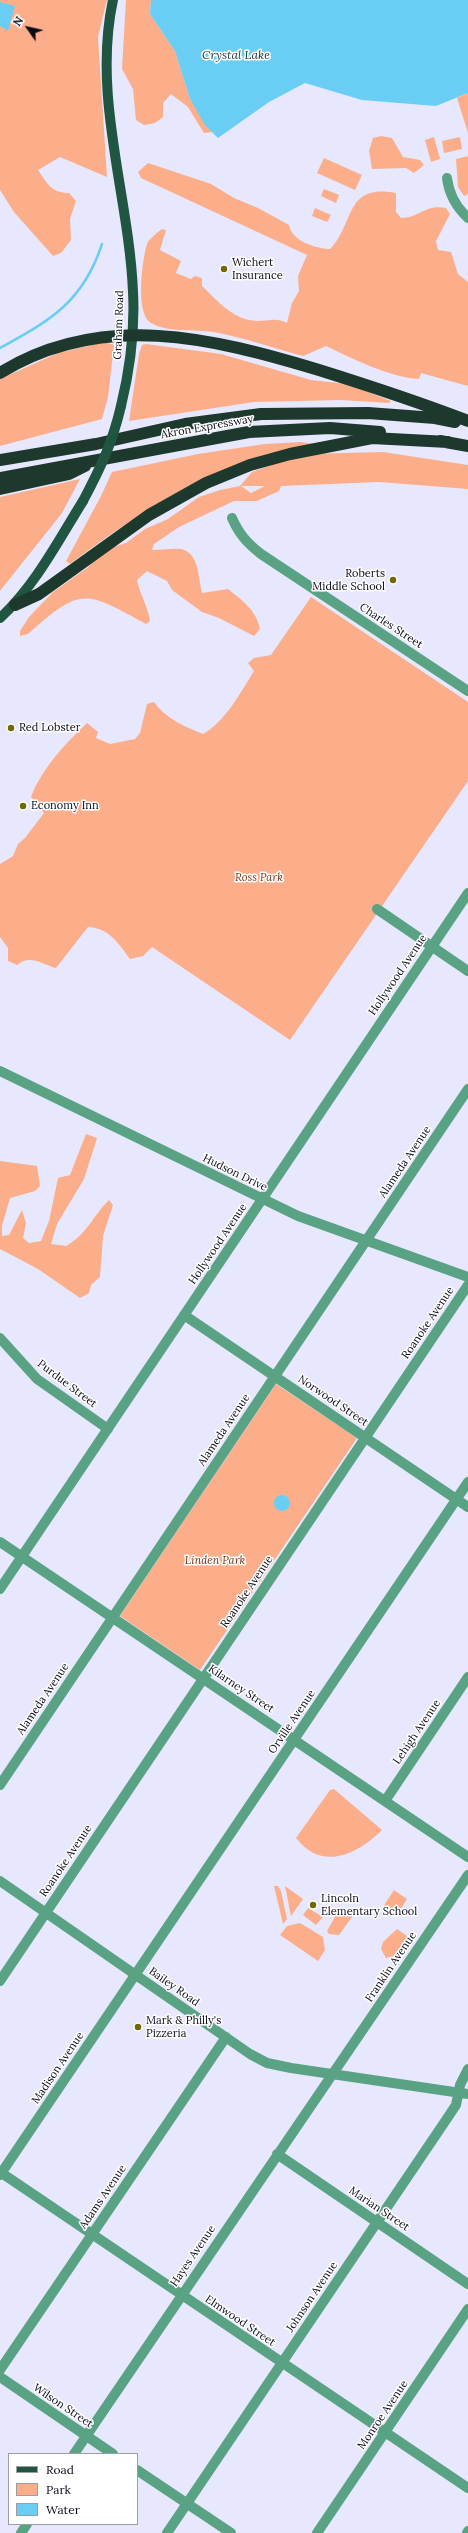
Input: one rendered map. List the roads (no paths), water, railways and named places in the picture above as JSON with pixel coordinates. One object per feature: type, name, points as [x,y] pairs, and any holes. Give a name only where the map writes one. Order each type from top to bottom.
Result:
[{"type":"highway","points":[[0,373],[38,354],[81,341],[132,334],[206,340],[268,354],[399,394],[468,421]]},
{"type":"highway","name":"Akron Expressway","points":[[0,460],[96,444],[184,424],[261,414],[368,413],[435,418],[468,425]]},
{"type":"highway","name":"Akron Expressway","points":[[0,478],[249,432],[330,428],[398,434],[468,446]]},
{"type":"highway","points":[[15,604],[38,594],[149,515],[206,483],[250,465],[290,454],[372,438],[448,442]]},
{"type":"highway","points":[[0,489],[69,474],[101,459]]},
{"type":"main road","name":"Graham Road","points":[[0,618],[15,604],[47,559],[83,501],[105,460],[113,440],[129,372],[133,292],[114,151],[107,65],[110,14],[113,0]]},
{"type":"street","points":[[447,178],[449,190],[454,200],[468,218]]},
{"type":"street","name":"Charles Street","points":[[232,518],[238,532],[246,542],[261,554],[468,691]]},
{"type":"street","name":"Hollywood Avenue","points":[[0,1589],[468,893]]},
{"type":"street","points":[[377,909],[468,971]]},
{"type":"street","name":"Hudson Drive","points":[[0,1071],[262,1200],[341,1233],[468,1277]]},
{"type":"street","name":"Alameda Avenue","points":[[0,1785],[468,1089]]},
{"type":"street","name":"Roanoke Avenue","points":[[0,1981],[468,1285]]},
{"type":"street","name":"Norwood Street","points":[[184,1315],[468,1507]]},
{"type":"street","name":"Purdue Street","points":[[0,1338],[37,1379],[108,1429]]},
{"type":"street","name":"Orville Avenue","points":[[136,1975],[468,1482]]},
{"type":"street","name":"Kilarney Street","points":[[0,1542],[468,1857]]},
{"type":"street","name":"Lehigh Avenue","points":[[385,1801],[468,1677]]},
{"type":"street","name":"Franklin Avenue","points":[[334,2073],[468,1875]]},
{"type":"street","name":"Bailey Road","points":[[0,1881],[226,2038],[267,2063],[291,2068],[334,2073],[463,2093]]},
{"type":"street","name":"Madison Avenue","points":[[0,2173],[136,1975]]},
{"type":"street","name":"Adams Avenue","points":[[0,2370],[226,2038]]},
{"type":"street","name":"Johnson Avenue","points":[[167,2533],[280,2363],[456,2105],[463,2093],[462,2078],[468,2069]]},
{"type":"street","name":"Hayes Avenue","points":[[75,2453],[277,2154],[334,2073]]},
{"type":"street","name":"Marian Street","points":[[277,2154],[468,2284]]},
{"type":"street","name":"Elmwood Street","points":[[0,2173],[280,2363],[468,2488]]},
{"type":"street","name":"Monroe Avenue","points":[[317,2533],[468,2309]]},
{"type":"street","name":"Wilson Street","points":[[0,2377],[112,2453]]},
{"type":"street","points":[[138,2471],[231,2533]]},
{"type":"water","name":"Crystal Lake","points":[[151,0],[468,0],[468,93],[436,106],[362,100],[305,83],[269,102],[218,138],[205,125],[190,99],[175,51],[150,14]]},
{"type":"water","points":[[0,2],[15,6],[8,31],[0,26]]},
{"type":"water","points":[[282,1495],[289,1500],[290,1503],[285,1510],[282,1511],[275,1506],[274,1503],[279,1496]]},
{"type":"waterway","points":[[0,348],[50,318],[75,295],[85,281],[102,244]]},
{"type":"place","name":"Wichert Insurance","points":[[224,269]]},
{"type":"place","name":"Roberts Middle School","points":[[393,580]]},
{"type":"place","name":"Red Lobster","points":[[11,728]]},
{"type":"place","name":"Economy Inn","points":[[23,806]]},
{"type":"place","name":"Lincoln Elementary School","points":[[313,1905]]},
{"type":"place","name":"Mark & Philly's Pizzeria","points":[[138,2027]]},
{"type":"park label","name":"Ross Park","points":[[259,878]]},
{"type":"park label","name":"Linden Park","points":[[215,1561]]}]
